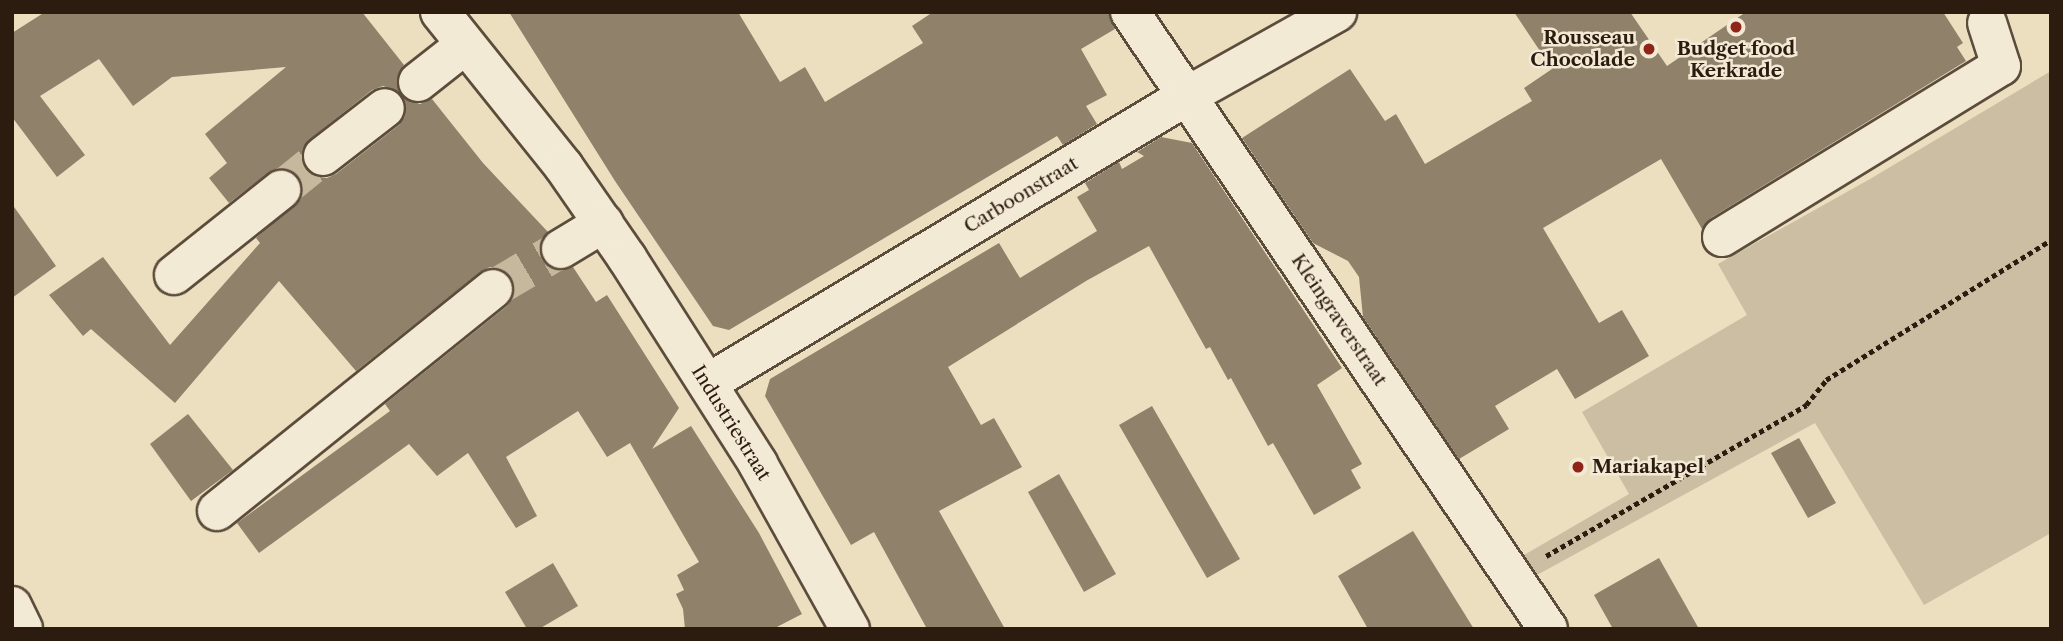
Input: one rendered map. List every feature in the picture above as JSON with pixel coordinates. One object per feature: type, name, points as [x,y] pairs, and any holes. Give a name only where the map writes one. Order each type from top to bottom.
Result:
[{"type":"street","name":"Industriestraat","points":[[440,12],[564,167],[604,223],[758,464],[850,629]]},
{"type":"street","name":"Kleingraverstraat","points":[[1130,12],[1548,629]]},
{"type":"street","name":"Carboonstraat","points":[[708,383],[1187,96],[1337,12]]},
{"type":"street","points":[[1722,237],[2001,66],[1987,23]]},
{"type":"street","points":[[418,82],[465,45]]},
{"type":"street","points":[[323,156],[385,108]]},
{"type":"street","points":[[174,275],[281,190]]},
{"type":"street","points":[[561,249],[604,223]]},
{"type":"street","points":[[216,511],[493,289]]},
{"type":"street","points":[[12,606],[23,629]]},
{"type":"path","points":[[1512,575],[1806,405],[1826,380],[2051,240]]},
{"type":"shaded area","points":[[2051,71],[2051,533],[1924,605],[1815,423],[1537,575],[1524,555],[1629,494],[1582,412],[1747,315],[1718,264],[1870,179]]},
{"type":"building","points":[[45,12],[362,12],[404,65],[398,75],[399,92],[383,86],[372,90],[310,139],[303,148],[301,158],[305,169],[315,176],[327,178],[336,174],[399,125],[405,116],[404,98],[420,104],[432,99],[483,163],[548,232],[539,249],[543,261],[551,268],[561,271],[573,267],[596,302],[607,295],[679,408],[652,449],[691,426],[759,533],[802,614],[773,629],[685,629],[683,609],[676,594],[684,590],[677,575],[699,562],[630,443],[607,457],[578,411],[506,457],[537,516],[516,528],[468,453],[437,476],[409,444],[259,553],[237,523],[390,411],[385,404],[507,306],[514,296],[514,285],[510,276],[502,269],[490,267],[480,272],[356,371],[279,281],[175,403],[91,329],[83,336],[49,295],[103,257],[170,345],[260,243],[256,238],[301,199],[303,187],[298,177],[288,169],[278,168],[268,173],[229,203],[209,178],[227,163],[205,134],[286,67],[172,77],[133,106],[99,59],[40,96],[85,155],[57,177],[12,117],[12,33]]},
{"type":"building","points":[[509,12],[738,12],[780,82],[805,67],[825,102],[923,43],[912,26],[933,12],[1108,12],[1115,29],[1081,49],[1107,95],[1086,106],[1097,124],[1063,145],[1057,136],[729,330],[713,326],[615,181]]},
{"type":"building","points":[[1514,12],[1630,12],[1667,66],[1746,12],[1943,12],[1963,43],[1957,47],[1966,61],[1711,218],[1702,229],[1661,159],[1543,228],[1599,323],[1622,310],[1649,356],[1575,399],[1557,369],[1495,406],[1509,429],[1459,459],[1363,317],[1359,277],[1348,261],[1313,243],[1242,138],[1350,69],[1385,121],[1396,114],[1425,164],[1532,101],[1524,88],[1552,69]]},
{"type":"building","points":[[1161,137],[1192,143],[1342,368],[1317,385],[1362,464],[1351,470],[1361,488],[1314,515],[1273,443],[1268,446],[1231,378],[1228,380],[1210,347],[1206,349],[1149,246],[1086,281],[948,367],[981,425],[994,418],[1022,467],[939,511],[1005,629],[927,629],[874,532],[851,545],[765,396],[770,379],[999,243],[1020,278],[1097,231],[1077,197],[1089,190],[1085,183],[1119,162],[1122,169],[1144,156],[1137,152]]},
{"type":"building","points":[[12,204],[56,266],[12,298]]},
{"type":"building","points":[[1152,406],[1240,559],[1207,578],[1119,425]]},
{"type":"building","points":[[188,414],[233,470],[191,501],[150,444]]},
{"type":"building","points":[[1799,438],[1836,503],[1808,518],[1771,453]]},
{"type":"building","points":[[1059,474],[1116,574],[1084,592],[1028,492]]},
{"type":"building","points":[[1413,531],[1474,629],[1368,629],[1338,576]]},
{"type":"building","points":[[1659,558],[1699,629],[1613,629],[1594,595]]},
{"type":"building","points":[[553,563],[578,606],[539,629],[527,629],[505,592]]},
{"type":"tunnel","points":[[281,190],[323,156]]},
{"type":"tunnel","points":[[493,289],[561,249]]},
{"type":"place","name":"Budget food Kerkrade","points":[[1736,27]]},
{"type":"place","name":"Rousseau Chocolade","points":[[1649,49]]},
{"type":"place","name":"Mariakapel","points":[[1578,467]]}]
